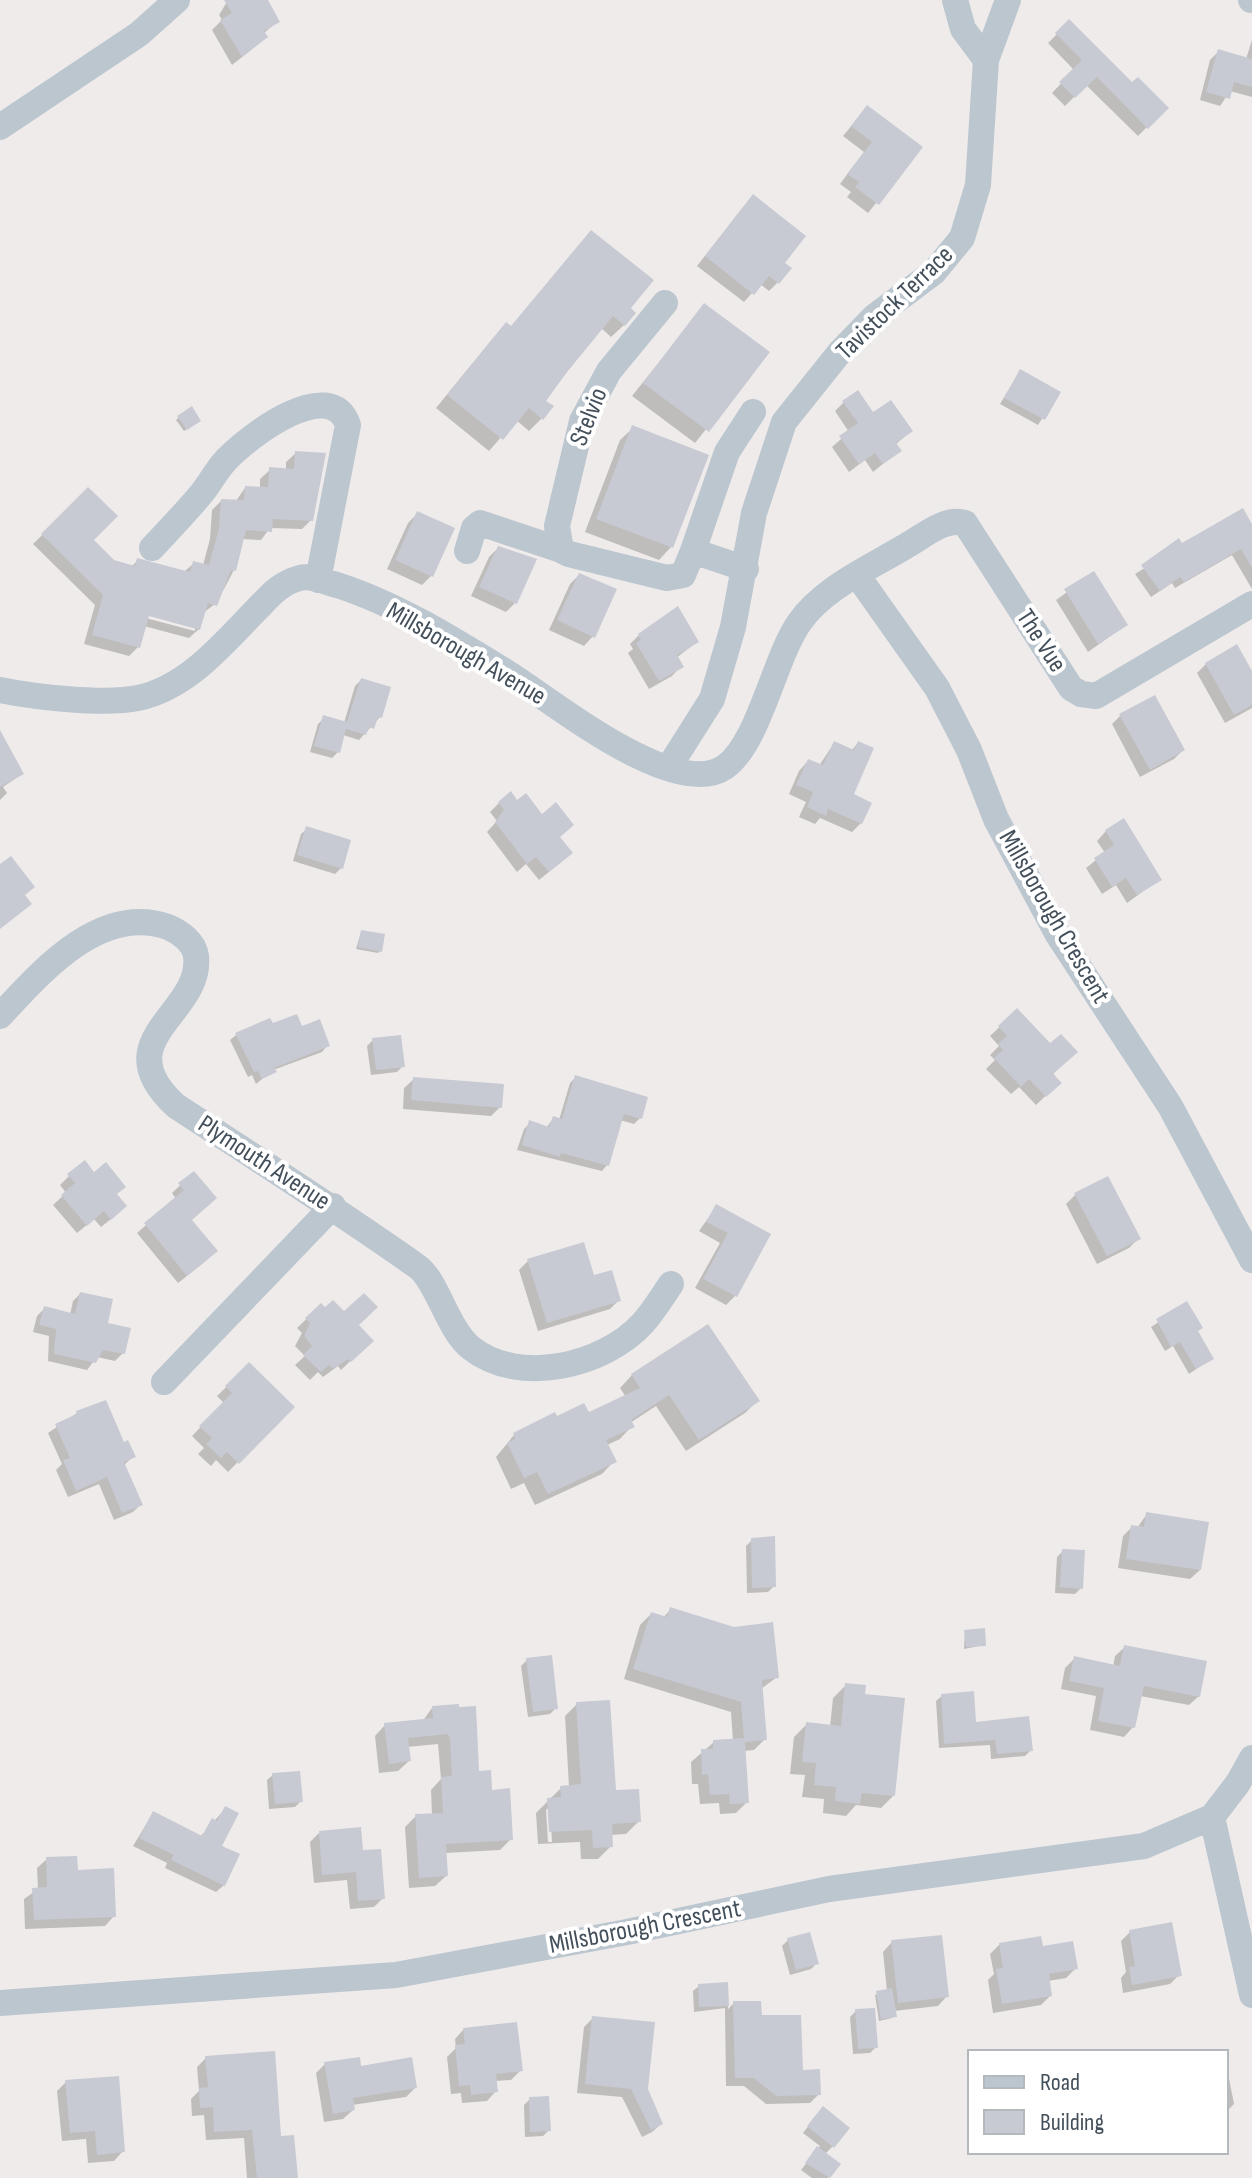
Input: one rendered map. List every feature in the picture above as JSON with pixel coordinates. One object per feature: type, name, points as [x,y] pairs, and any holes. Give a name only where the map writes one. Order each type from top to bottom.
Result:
[{"type":"street","points":[[0,127],[139,34],[177,0]]},
{"type":"street","points":[[955,0],[963,29],[986,60]]},
{"type":"street","name":"Tavistock Terrace","points":[[669,767],[712,699],[746,569],[754,513],[784,422],[874,317],[934,272],[962,238],[978,185],[986,60],[1008,0]]},
{"type":"street","name":"Stelvio","points":[[561,550],[557,526],[582,421],[609,371],[665,303]]},
{"type":"street","points":[[152,548],[203,492],[225,461],[255,433],[301,410],[321,404],[334,406],[344,413],[348,425],[318,580]]},
{"type":"street","points":[[467,551],[474,528],[480,523],[561,550],[677,579],[705,555],[727,452],[753,412]]},
{"type":"street","name":"The Vue","points":[[857,575],[947,522],[965,523],[1071,688],[1081,694],[1096,696],[1252,604]]},
{"type":"street","points":[[705,555],[746,569]]},
{"type":"street","name":"Millsborough Avenue","points":[[0,690],[42,698],[138,698],[186,678],[280,585],[303,576],[342,587],[413,618],[509,673],[592,732],[641,758],[706,775],[725,767],[741,748],[799,623],[820,601],[857,575]]},
{"type":"street","name":"Millsborough Crescent","points":[[857,575],[937,688],[964,739],[996,819],[1058,935],[1170,1106],[1252,1260]]},
{"type":"street","name":"Plymouth Avenue","points":[[0,1016],[67,950],[93,935],[141,923],[178,931],[191,943],[196,956],[187,988],[157,1033],[150,1051],[150,1070],[159,1090],[176,1106],[333,1206],[425,1272],[439,1303],[471,1348],[526,1369],[576,1362],[604,1352],[643,1323],[671,1284]]},
{"type":"street","points":[[164,1382],[333,1206]]},
{"type":"street","name":"Millsborough Crescent","points":[[0,2003],[396,1975],[627,1932],[829,1889],[1144,1846],[1212,1817],[1238,1783],[1252,1758]]},
{"type":"street","points":[[1212,1817],[1252,1995]]},
{"type":"building","points":[[224,0],[268,0],[280,22],[264,31],[268,37],[242,57],[220,20],[232,13]]},
{"type":"building","points":[[1069,19],[1132,82],[1138,77],[1169,108],[1148,129],[1097,77],[1075,98],[1059,82],[1082,60],[1055,33]]},
{"type":"building","points":[[1218,49],[1252,59],[1252,87],[1234,82],[1230,99],[1206,92]]},
{"type":"building","points":[[867,105],[923,147],[879,205],[855,187],[859,182],[847,174],[872,142],[851,126]]},
{"type":"building","points":[[753,194],[806,236],[785,263],[792,268],[779,284],[769,276],[754,295],[705,256]]},
{"type":"building","points":[[591,230],[654,280],[631,308],[636,313],[625,326],[613,316],[567,372],[546,401],[554,406],[543,420],[529,408],[503,440],[447,395],[506,322],[511,326]]},
{"type":"building","points":[[704,303],[770,352],[709,432],[643,383]]},
{"type":"building","points":[[1020,369],[1061,392],[1045,420],[1004,398]]},
{"type":"building","points":[[858,390],[873,412],[891,400],[913,431],[896,443],[902,451],[883,464],[875,453],[859,464],[839,436],[858,423],[842,401]]},
{"type":"building","points":[[192,406],[201,421],[187,430],[177,416]]},
{"type":"building","points":[[632,425],[709,455],[673,548],[596,519]]},
{"type":"building","points":[[295,451],[326,453],[313,521],[273,519],[272,532],[246,530],[236,571],[231,570],[217,606],[208,603],[200,630],[149,616],[140,648],[92,635],[103,595],[41,534],[88,487],[118,516],[94,540],[114,560],[135,566],[137,558],[190,572],[193,561],[209,565],[219,528],[221,499],[244,500],[245,486],[268,487],[269,467],[294,469]]},
{"type":"building","points":[[1243,508],[1252,524],[1252,568],[1241,549],[1184,582],[1180,577],[1160,591],[1141,565],[1179,538],[1182,543]]},
{"type":"building","points":[[417,511],[455,528],[433,577],[395,560]]},
{"type":"building","points":[[498,546],[537,559],[517,604],[479,587]]},
{"type":"building","points":[[1094,571],[1128,625],[1098,644],[1064,589]]},
{"type":"building","points":[[579,573],[617,589],[595,638],[557,620]]},
{"type":"building","points":[[678,606],[699,642],[677,655],[684,667],[659,681],[636,643],[641,640],[638,634]]},
{"type":"building","points":[[1237,644],[1252,671],[1252,705],[1234,715],[1205,663]]},
{"type":"building","points":[[361,678],[391,687],[382,718],[378,717],[374,729],[369,727],[366,735],[346,729],[340,753],[314,746],[323,715],[347,722]]},
{"type":"building","points":[[1155,695],[1185,750],[1150,770],[1119,714]]},
{"type":"building","points":[[0,730],[24,774],[0,787]]},
{"type":"building","points":[[834,741],[854,750],[858,741],[874,748],[854,794],[872,803],[862,824],[828,809],[826,816],[807,807],[813,792],[796,785],[808,759],[823,765]]},
{"type":"building","points":[[511,791],[517,800],[526,793],[542,814],[556,802],[574,825],[560,837],[573,853],[549,872],[536,857],[527,864],[495,822],[504,810],[498,802]]},
{"type":"building","points":[[1124,818],[1162,880],[1137,895],[1126,878],[1112,887],[1094,858],[1114,845],[1105,830]]},
{"type":"building","points":[[306,826],[351,840],[343,869],[297,855]]},
{"type":"building","points":[[11,856],[35,887],[25,895],[32,904],[0,929],[0,864]]},
{"type":"building","points":[[361,930],[385,934],[382,952],[358,947]]},
{"type":"building","points":[[1017,1008],[1050,1043],[1061,1034],[1078,1052],[1053,1074],[1062,1083],[1046,1097],[1029,1079],[1021,1087],[994,1058],[1003,1050],[998,1044],[1007,1036],[998,1026]]},
{"type":"building","points":[[297,1014],[302,1026],[320,1019],[330,1046],[274,1068],[277,1072],[262,1079],[258,1071],[254,1072],[235,1033],[270,1018],[273,1023]]},
{"type":"building","points":[[401,1035],[405,1067],[376,1070],[372,1038]]},
{"type":"building","points":[[575,1075],[648,1097],[642,1119],[624,1114],[609,1166],[561,1153],[560,1157],[522,1145],[529,1120],[549,1127],[553,1116],[562,1119]]},
{"type":"building","points":[[413,1077],[504,1084],[502,1108],[411,1100]]},
{"type":"building","points":[[85,1160],[94,1172],[106,1162],[126,1187],[117,1194],[127,1206],[111,1220],[104,1211],[87,1226],[61,1195],[75,1183],[67,1174]]},
{"type":"building","points":[[194,1171],[217,1198],[192,1220],[218,1251],[187,1276],[144,1223],[184,1190],[178,1183]]},
{"type":"building","points":[[1108,1176],[1141,1239],[1107,1256],[1074,1193]]},
{"type":"building","points":[[716,1204],[771,1234],[737,1297],[703,1279],[728,1233],[706,1222]]},
{"type":"building","points":[[584,1242],[594,1275],[612,1270],[621,1301],[547,1323],[527,1259]]},
{"type":"building","points":[[80,1292],[113,1299],[108,1323],[131,1328],[125,1354],[103,1350],[96,1363],[54,1354],[56,1329],[39,1325],[44,1306],[75,1314]]},
{"type":"building","points":[[364,1293],[378,1307],[359,1325],[374,1341],[351,1362],[348,1359],[333,1369],[329,1365],[321,1372],[303,1355],[312,1346],[304,1336],[310,1323],[305,1318],[321,1303],[325,1307],[333,1300],[344,1311]]},
{"type":"building","points":[[1187,1301],[1203,1328],[1198,1331],[1214,1359],[1196,1369],[1180,1342],[1171,1347],[1156,1319]]},
{"type":"building","points":[[708,1324],[760,1401],[699,1440],[669,1395],[631,1420],[635,1427],[606,1440],[617,1462],[548,1494],[537,1472],[524,1478],[507,1443],[515,1439],[513,1433],[555,1412],[557,1416],[584,1403],[589,1412],[640,1388],[631,1374]]},
{"type":"building","points":[[249,1362],[295,1407],[239,1464],[227,1452],[221,1458],[206,1444],[212,1438],[199,1426],[232,1393],[225,1386]]},
{"type":"building","points":[[106,1400],[124,1442],[128,1440],[136,1457],[124,1462],[143,1505],[122,1513],[107,1477],[76,1491],[63,1460],[70,1458],[55,1424],[77,1414],[76,1411]]},
{"type":"building","points":[[1146,1512],[1209,1522],[1201,1570],[1126,1559],[1131,1525],[1144,1527]]},
{"type":"building","points":[[775,1536],[776,1587],[752,1588],[751,1538]]},
{"type":"building","points":[[1062,1549],[1085,1550],[1083,1589],[1060,1587]]},
{"type":"building","points":[[670,1607],[734,1627],[773,1622],[779,1678],[762,1680],[767,1740],[745,1742],[749,1803],[730,1804],[729,1794],[710,1795],[708,1774],[702,1775],[701,1749],[713,1749],[713,1740],[744,1738],[741,1702],[633,1669],[651,1612],[667,1617]]},
{"type":"building","points":[[985,1628],[986,1646],[966,1647],[964,1630]]},
{"type":"building","points":[[1124,1645],[1207,1661],[1200,1697],[1144,1686],[1135,1728],[1098,1721],[1104,1688],[1069,1681],[1074,1656],[1120,1666]]},
{"type":"building","points":[[552,1655],[558,1709],[533,1712],[526,1658]]},
{"type":"building","points":[[845,1683],[866,1685],[865,1694],[905,1698],[895,1796],[862,1793],[860,1804],[835,1801],[836,1787],[814,1785],[816,1763],[802,1762],[806,1722],[841,1726]]},
{"type":"building","points":[[974,1691],[976,1722],[1029,1716],[1033,1751],[997,1754],[995,1740],[944,1744],[941,1694]]},
{"type":"building","points":[[610,1700],[616,1790],[639,1789],[641,1822],[612,1824],[613,1847],[593,1848],[592,1830],[549,1832],[547,1798],[561,1797],[560,1786],[581,1784],[576,1702]]},
{"type":"building","points":[[459,1704],[459,1707],[476,1706],[479,1771],[491,1770],[492,1790],[510,1788],[513,1840],[446,1844],[448,1876],[419,1878],[415,1814],[443,1813],[441,1777],[452,1776],[450,1739],[448,1734],[408,1738],[411,1761],[389,1764],[384,1723],[433,1718],[432,1706]]},
{"type":"building","points":[[300,1771],[303,1802],[275,1804],[272,1773]]},
{"type":"building","points":[[225,1806],[239,1813],[222,1846],[240,1854],[225,1886],[171,1860],[174,1855],[139,1838],[153,1811],[202,1836],[212,1818],[217,1821]]},
{"type":"building","points":[[361,1827],[363,1850],[381,1849],[385,1899],[358,1901],[356,1872],[322,1875],[319,1831]]},
{"type":"building","points":[[77,1856],[78,1870],[114,1868],[116,1917],[34,1920],[32,1888],[47,1887],[46,1857]]},
{"type":"building","points":[[1172,1922],[1182,1976],[1132,1985],[1129,1967],[1135,1966],[1129,1930]]},
{"type":"building","points":[[810,1932],[819,1964],[796,1970],[787,1938]]},
{"type":"building","points":[[942,1935],[949,1997],[898,2003],[891,1940]]},
{"type":"building","points":[[1041,1936],[1043,1946],[1073,1941],[1078,1969],[1049,1974],[1052,1996],[1002,2004],[996,1969],[1003,1968],[999,1943]]},
{"type":"building","points":[[728,1982],[729,2006],[699,2007],[698,1984]]},
{"type":"building","points":[[892,1988],[897,2017],[881,2019],[876,1991]]},
{"type":"building","points":[[733,2001],[761,2001],[762,2015],[801,2015],[803,2070],[820,2069],[821,2095],[776,2096],[754,2078],[735,2078]]},
{"type":"building","points":[[875,2008],[878,2048],[858,2049],[855,2009]]},
{"type":"building","points":[[592,2016],[655,2022],[648,2089],[663,2124],[651,2130],[631,2089],[585,2084]]},
{"type":"building","points":[[517,2022],[523,2071],[496,2074],[498,2092],[471,2095],[470,2085],[459,2086],[455,2045],[465,2044],[463,2028]]},
{"type":"building","points":[[275,2051],[281,2136],[294,2135],[298,2178],[257,2178],[252,2130],[214,2132],[213,2107],[200,2108],[199,2088],[208,2087],[205,2056]]},
{"type":"building","points":[[360,2057],[361,2066],[412,2057],[417,2088],[353,2098],[355,2110],[333,2114],[324,2062]]},
{"type":"building","points":[[119,2076],[125,2152],[97,2155],[95,2131],[70,2133],[65,2080]]},
{"type":"building","points":[[549,2096],[551,2131],[530,2132],[529,2097]]},
{"type":"building","points":[[823,2106],[850,2128],[834,2148],[807,2126]]},
{"type":"building","points":[[817,2146],[841,2164],[830,2178],[805,2163]]}]
